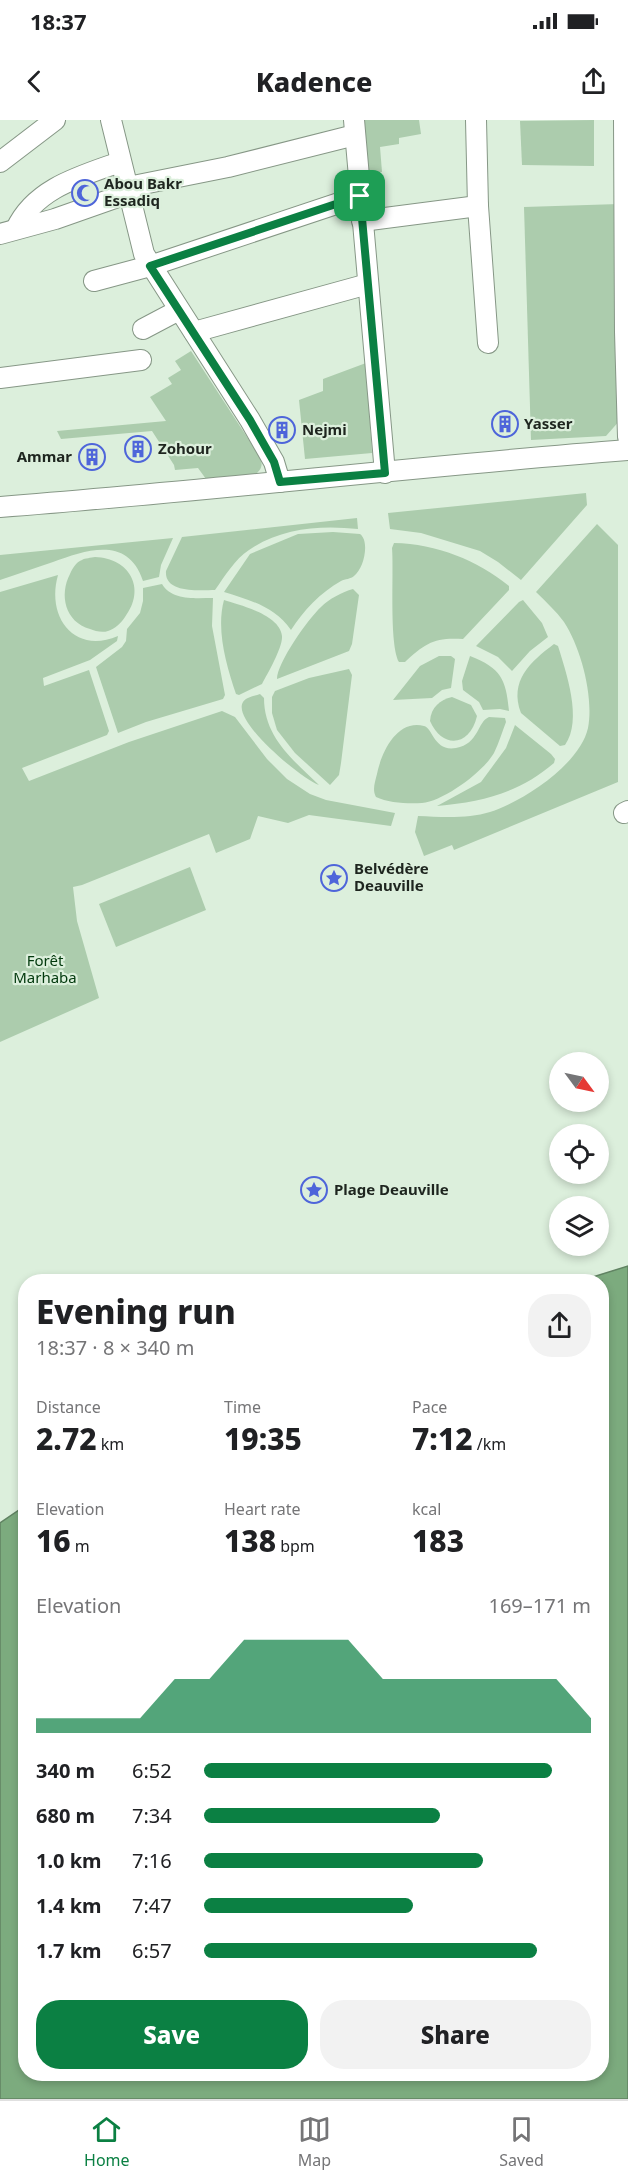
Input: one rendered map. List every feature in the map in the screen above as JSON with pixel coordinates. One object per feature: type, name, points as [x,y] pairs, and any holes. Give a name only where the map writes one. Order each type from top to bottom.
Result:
[{"type":"street","points":[[0,162],[55,120]]},
{"type":"street","points":[[111,120],[141,244],[150,266],[265,446],[274,462],[280,482]]},
{"type":"street","points":[[476,120],[478,206],[488,343]]},
{"type":"street","points":[[625,126],[627,178],[625,323],[628,437]]},
{"type":"street","points":[[8,232],[55,219],[128,190],[228,167],[355,128],[385,473]]},
{"type":"street","points":[[8,232],[45,194],[79,176],[120,162]]},
{"type":"street","points":[[94,281],[150,266],[360,196]]},
{"type":"street","points":[[362,221],[478,206]]},
{"type":"street","points":[[194,332],[368,284]]},
{"type":"street","points":[[143,329],[179,310]]},
{"type":"street","points":[[0,378],[141,360]]},
{"type":"street","points":[[0,507],[162,495],[628,450]]},
{"type":"green space","points":[[358,120],[419,120],[421,134],[399,138],[399,144],[380,147],[382,172],[362,175]]},
{"type":"green space","points":[[594,120],[594,166],[522,165],[520,121]]},
{"type":"green space","points":[[619,204],[621,419],[606,436],[531,440],[524,207]]},
{"type":"green space","points":[[191,351],[260,457],[261,467],[255,475],[206,479],[198,468],[175,470],[152,431],[61,439],[57,431],[166,421],[150,397],[172,384],[168,378],[181,370],[175,361]]},
{"type":"green space","points":[[366,363],[372,453],[305,459],[299,400],[323,391],[323,379]]},
{"type":"green space","points":[[586,493],[587,505],[521,580],[480,551],[421,533],[390,529],[388,513]]},
{"type":"green space","points":[[357,518],[358,529],[301,530],[261,543],[239,558],[215,590],[184,589],[171,584],[167,578],[166,571],[182,537]]},
{"type":"green space","points":[[597,524],[618,545],[618,782],[454,850],[452,845],[424,856],[415,832],[418,816],[473,816],[504,807],[549,779],[574,755],[583,741],[588,728],[589,702],[581,659],[564,622],[536,592]]},
{"type":"green space","points":[[333,532],[360,534],[365,543],[361,567],[353,577],[334,585],[320,596],[291,630],[270,610],[252,601],[224,592],[250,554],[298,534]]},
{"type":"green space","points":[[173,538],[161,565],[159,577],[143,581],[136,566],[127,557],[105,550],[79,553],[0,580],[0,555]]},
{"type":"green space","points":[[394,543],[426,546],[456,555],[484,568],[509,586],[509,590],[463,639],[438,640],[419,650],[405,662],[399,662],[393,625],[392,548]]},
{"type":"green space","points":[[95,557],[117,563],[131,576],[134,586],[134,596],[125,617],[120,624],[106,632],[92,630],[82,625],[75,620],[66,607],[65,590],[74,566],[83,559]]},
{"type":"green space","name":"Forêt Marhaba","points":[[58,575],[55,590],[56,605],[60,618],[67,628],[77,636],[88,640],[102,641],[118,636],[117,641],[90,660],[43,678],[44,686],[89,670],[109,731],[107,735],[22,768],[29,781],[129,742],[222,711],[235,717],[267,759],[287,779],[310,794],[326,800],[395,813],[391,826],[309,815],[288,823],[258,816],[250,839],[216,853],[209,834],[73,887],[77,921],[99,998],[0,1042],[0,592]]},
{"type":"green space","points":[[162,584],[178,596],[213,598],[212,626],[225,695],[223,699],[146,722],[118,733],[96,667],[122,647],[126,641],[127,629],[140,613],[143,588]]},
{"type":"green space","points":[[353,589],[359,595],[349,651],[277,679],[287,652],[315,613],[324,604]]},
{"type":"green space","points":[[224,600],[267,617],[280,629],[282,636],[278,653],[262,684],[239,695],[236,694],[232,683],[223,647],[221,623]]},
{"type":"green space","points":[[523,600],[542,623],[548,637],[530,651],[512,671],[498,657],[476,646]]},
{"type":"green space","points":[[554,644],[558,646],[565,669],[573,710],[570,735],[565,745],[560,746],[521,713],[518,702],[518,691],[524,673]]},
{"type":"green space","points":[[439,656],[451,656],[455,659],[451,688],[442,690],[432,698],[393,700],[420,666]]},
{"type":"green space","points":[[470,656],[489,665],[500,676],[504,683],[509,711],[483,710],[479,702],[463,690],[462,681]]},
{"type":"green space","points":[[349,669],[352,675],[341,763],[339,775],[330,785],[295,753],[277,730],[272,713],[272,697],[275,691],[309,678]]},
{"type":"green space","points":[[260,694],[264,698],[269,725],[282,747],[319,785],[299,773],[270,749],[248,722],[242,711],[243,702]]},
{"type":"green space","points":[[452,697],[471,705],[477,716],[469,734],[456,741],[442,737],[430,721],[437,705]]},
{"type":"green space","points":[[489,717],[505,718],[506,722],[494,753],[472,777],[441,797],[422,803],[399,803],[376,797],[374,786],[382,757],[392,740],[405,728],[414,725],[424,726],[443,747],[456,748],[469,742]]},
{"type":"green space","points":[[515,725],[551,754],[555,759],[554,763],[513,789],[485,799],[437,806],[481,782],[506,748]]},
{"type":"green space","points":[[190,867],[206,910],[116,947],[99,904]]},
{"type":"shaded area","points":[[628,1266],[628,2099],[0,2099],[0,1523],[18,1511],[18,2081],[609,2081],[609,1274],[602,1274]]},
{"type":"place","name":"Abou Bakr Essadiq","points":[[85,193]]},
{"type":"place","name":"Yasser","points":[[505,424]]},
{"type":"place","name":"Nejmi","points":[[282,430]]},
{"type":"place","name":"Zohour","points":[[138,449]]},
{"type":"place","name":"Ammar","points":[[92,457]]},
{"type":"place","name":"Belvédère Deauville","points":[[334,878]]},
{"type":"place","name":"Plage Deauville","points":[[314,1190]]},
{"type":"route","points":[[360,196],[385,473],[280,482],[274,462],[250,420],[150,266],[360,196]]}]
